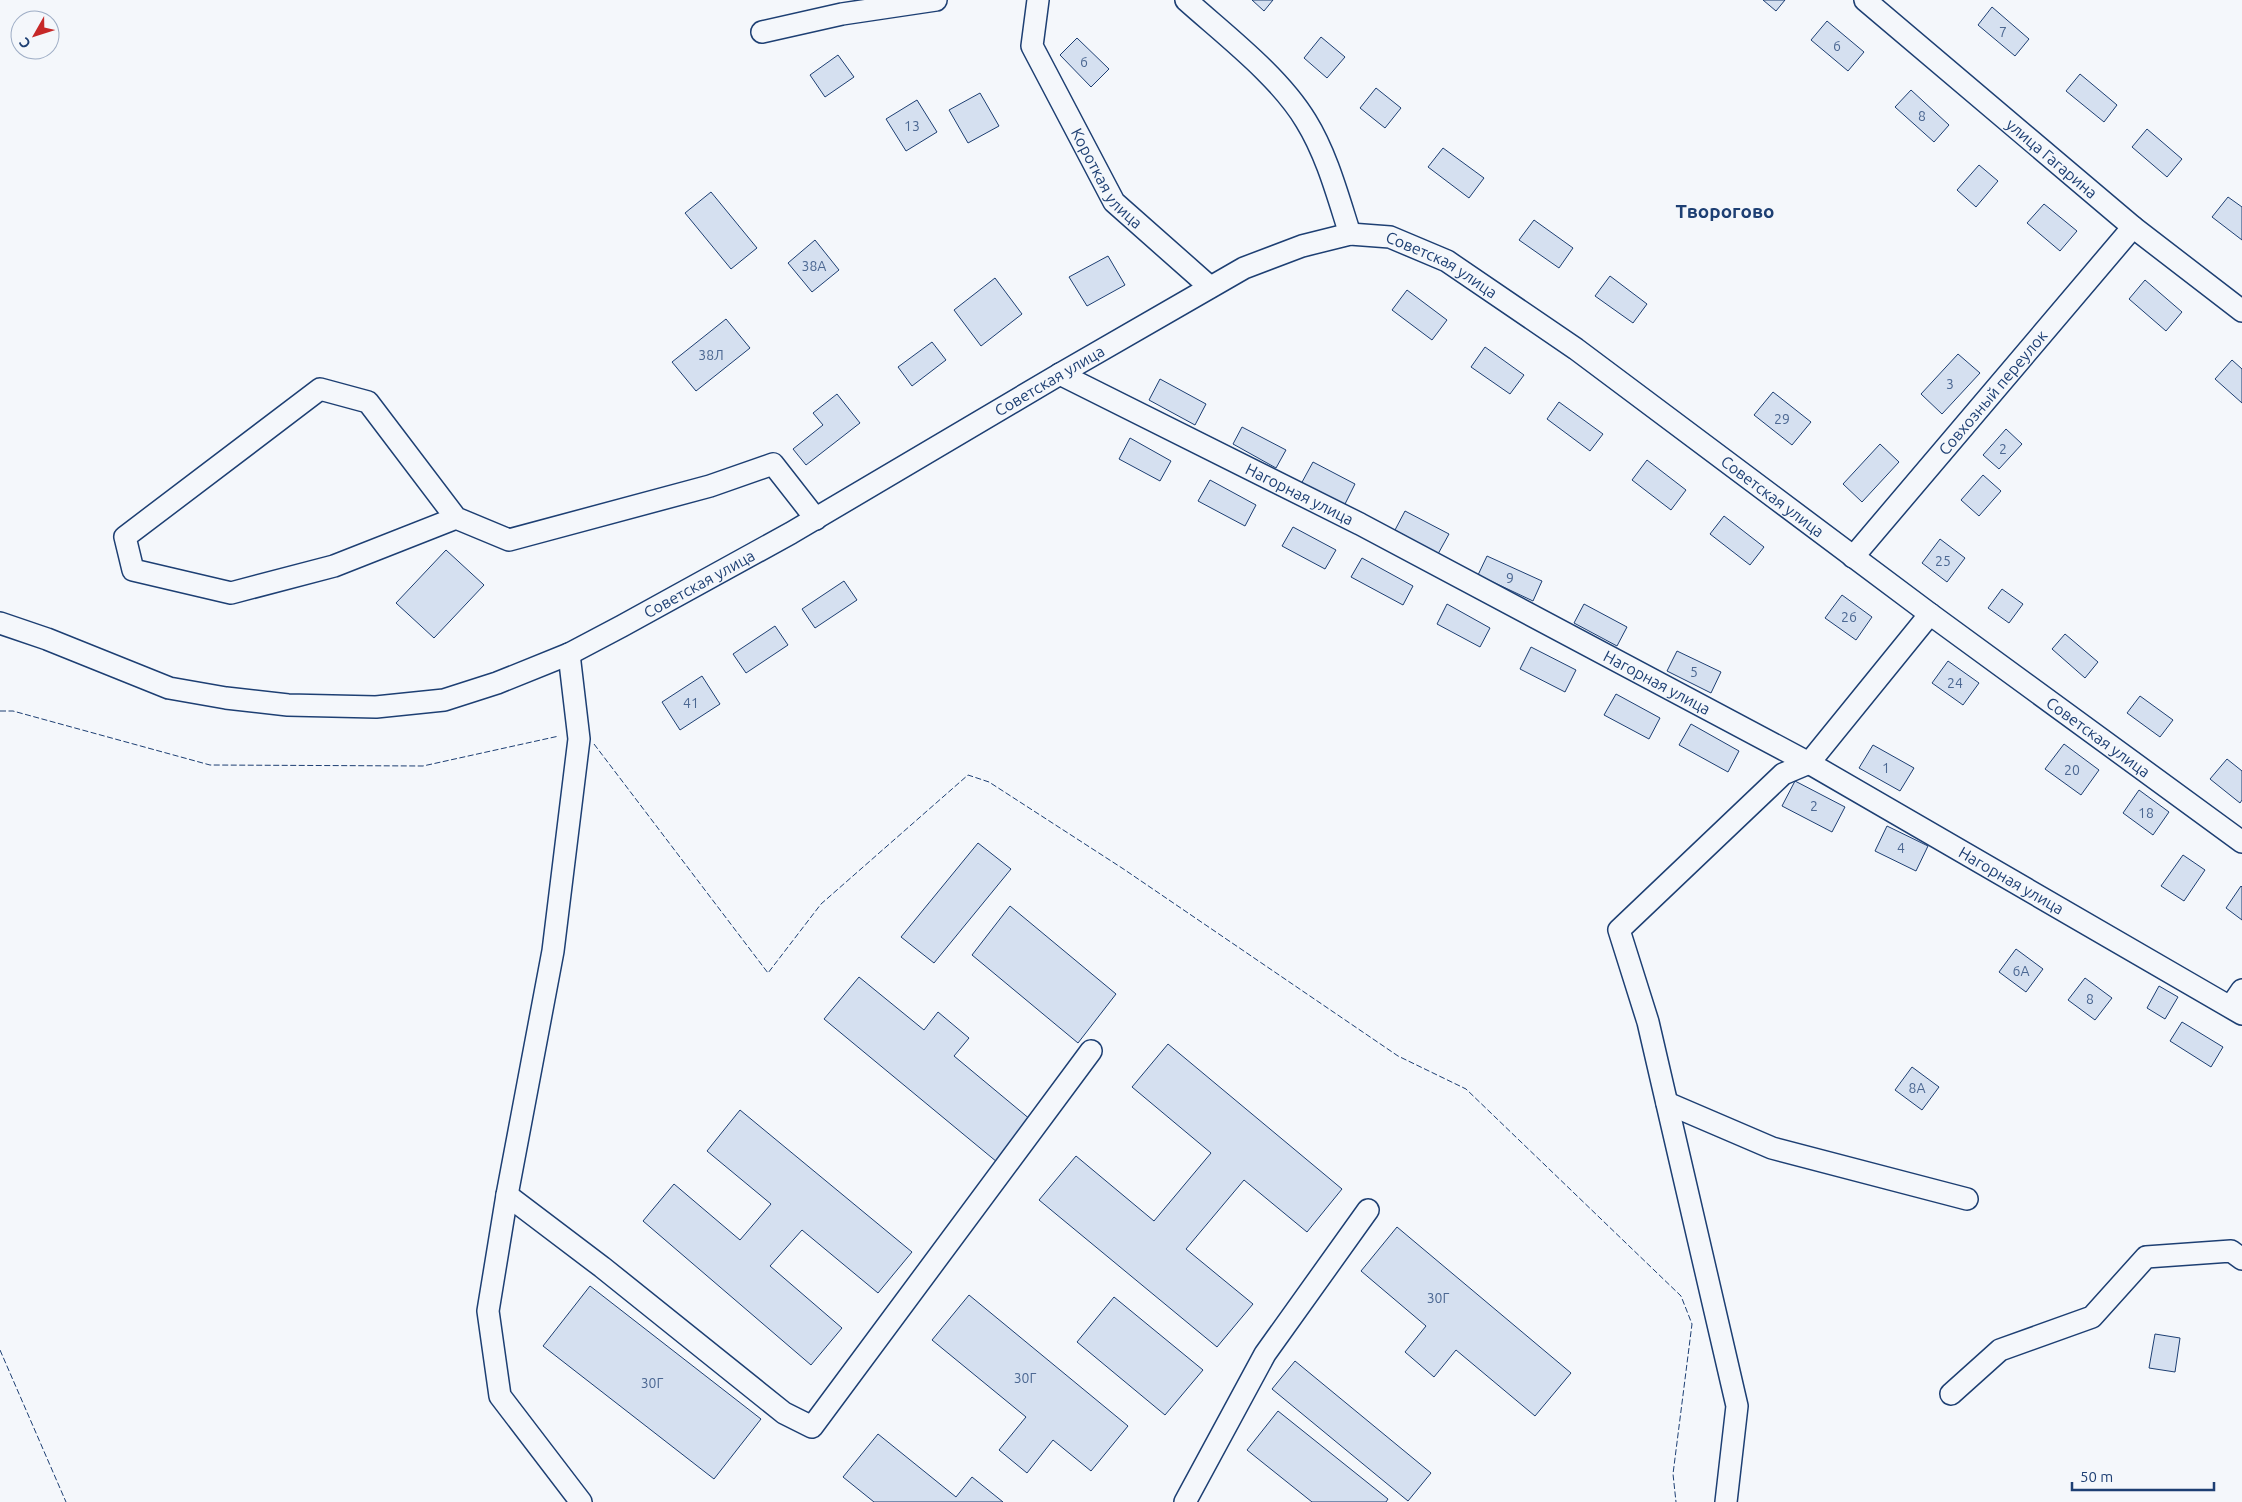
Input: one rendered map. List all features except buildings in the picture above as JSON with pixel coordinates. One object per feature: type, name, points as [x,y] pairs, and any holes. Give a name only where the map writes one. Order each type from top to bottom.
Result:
[{"type":"street","points":[[762,32],[842,14],[936,0]]},
{"type":"street","name":"Короткая улица","points":[[1038,0],[1032,46],[1114,202],[1210,287]]},
{"type":"street","points":[[1186,0],[1272,78],[1306,121],[1330,172],[1350,234]]},
{"type":"street","name":"улица Гагарина","points":[[1865,0],[2133,227],[2242,311]]},
{"type":"street","name":"Совхозный переулок","points":[[1853,557],[2133,227]]},
{"type":"street","name":"Советская улица","points":[[0,622],[169,688],[226,698],[288,705],[376,707],[444,700],[497,683],[569,654],[816,519],[1060,374],[1244,268],[1302,246],[1350,234],[1390,237],[1447,261],[1576,349],[1930,614],[2242,842]]},
{"type":"street","name":"Нагорная улица","points":[[1060,374],[1360,524],[1809,763],[2238,1003]]},
{"type":"street","points":[[456,518],[334,566],[232,593],[133,570],[125,537],[320,389],[368,402],[456,518],[509,540],[710,486],[773,464],[816,519]]},
{"type":"street","points":[[1726,1502],[1737,1406],[1648,1022],[1619,930],[1783,774],[1809,763],[1930,614]]},
{"type":"street","points":[[569,654],[579,739],[553,951],[507,1194],[488,1311],[500,1396],[581,1502]]},
{"type":"street","points":[[507,1194],[784,1413],[812,1428],[1091,1051]]},
{"type":"street","points":[[1667,1103],[1772,1148],[1968,1199]]},
{"type":"street","points":[[1185,1502],[1265,1354],[1368,1210]]},
{"type":"street","points":[[1951,1394],[2000,1350],[2092,1318],[2146,1257],[2231,1251],[2242,1259]]},
{"type":"fence","points":[[0,711],[13,711],[210,765],[423,766],[559,736]]},
{"type":"fence","points":[[594,744],[768,973],[821,904],[968,775],[989,782],[1122,868],[1398,1056],[1466,1089],[1681,1296],[1692,1324],[1673,1474],[1676,1502]]},
{"type":"fence","points":[[0,1350],[66,1502]]},
{"type":"district","name":"Творогово","points":[[1725,211]]}]
